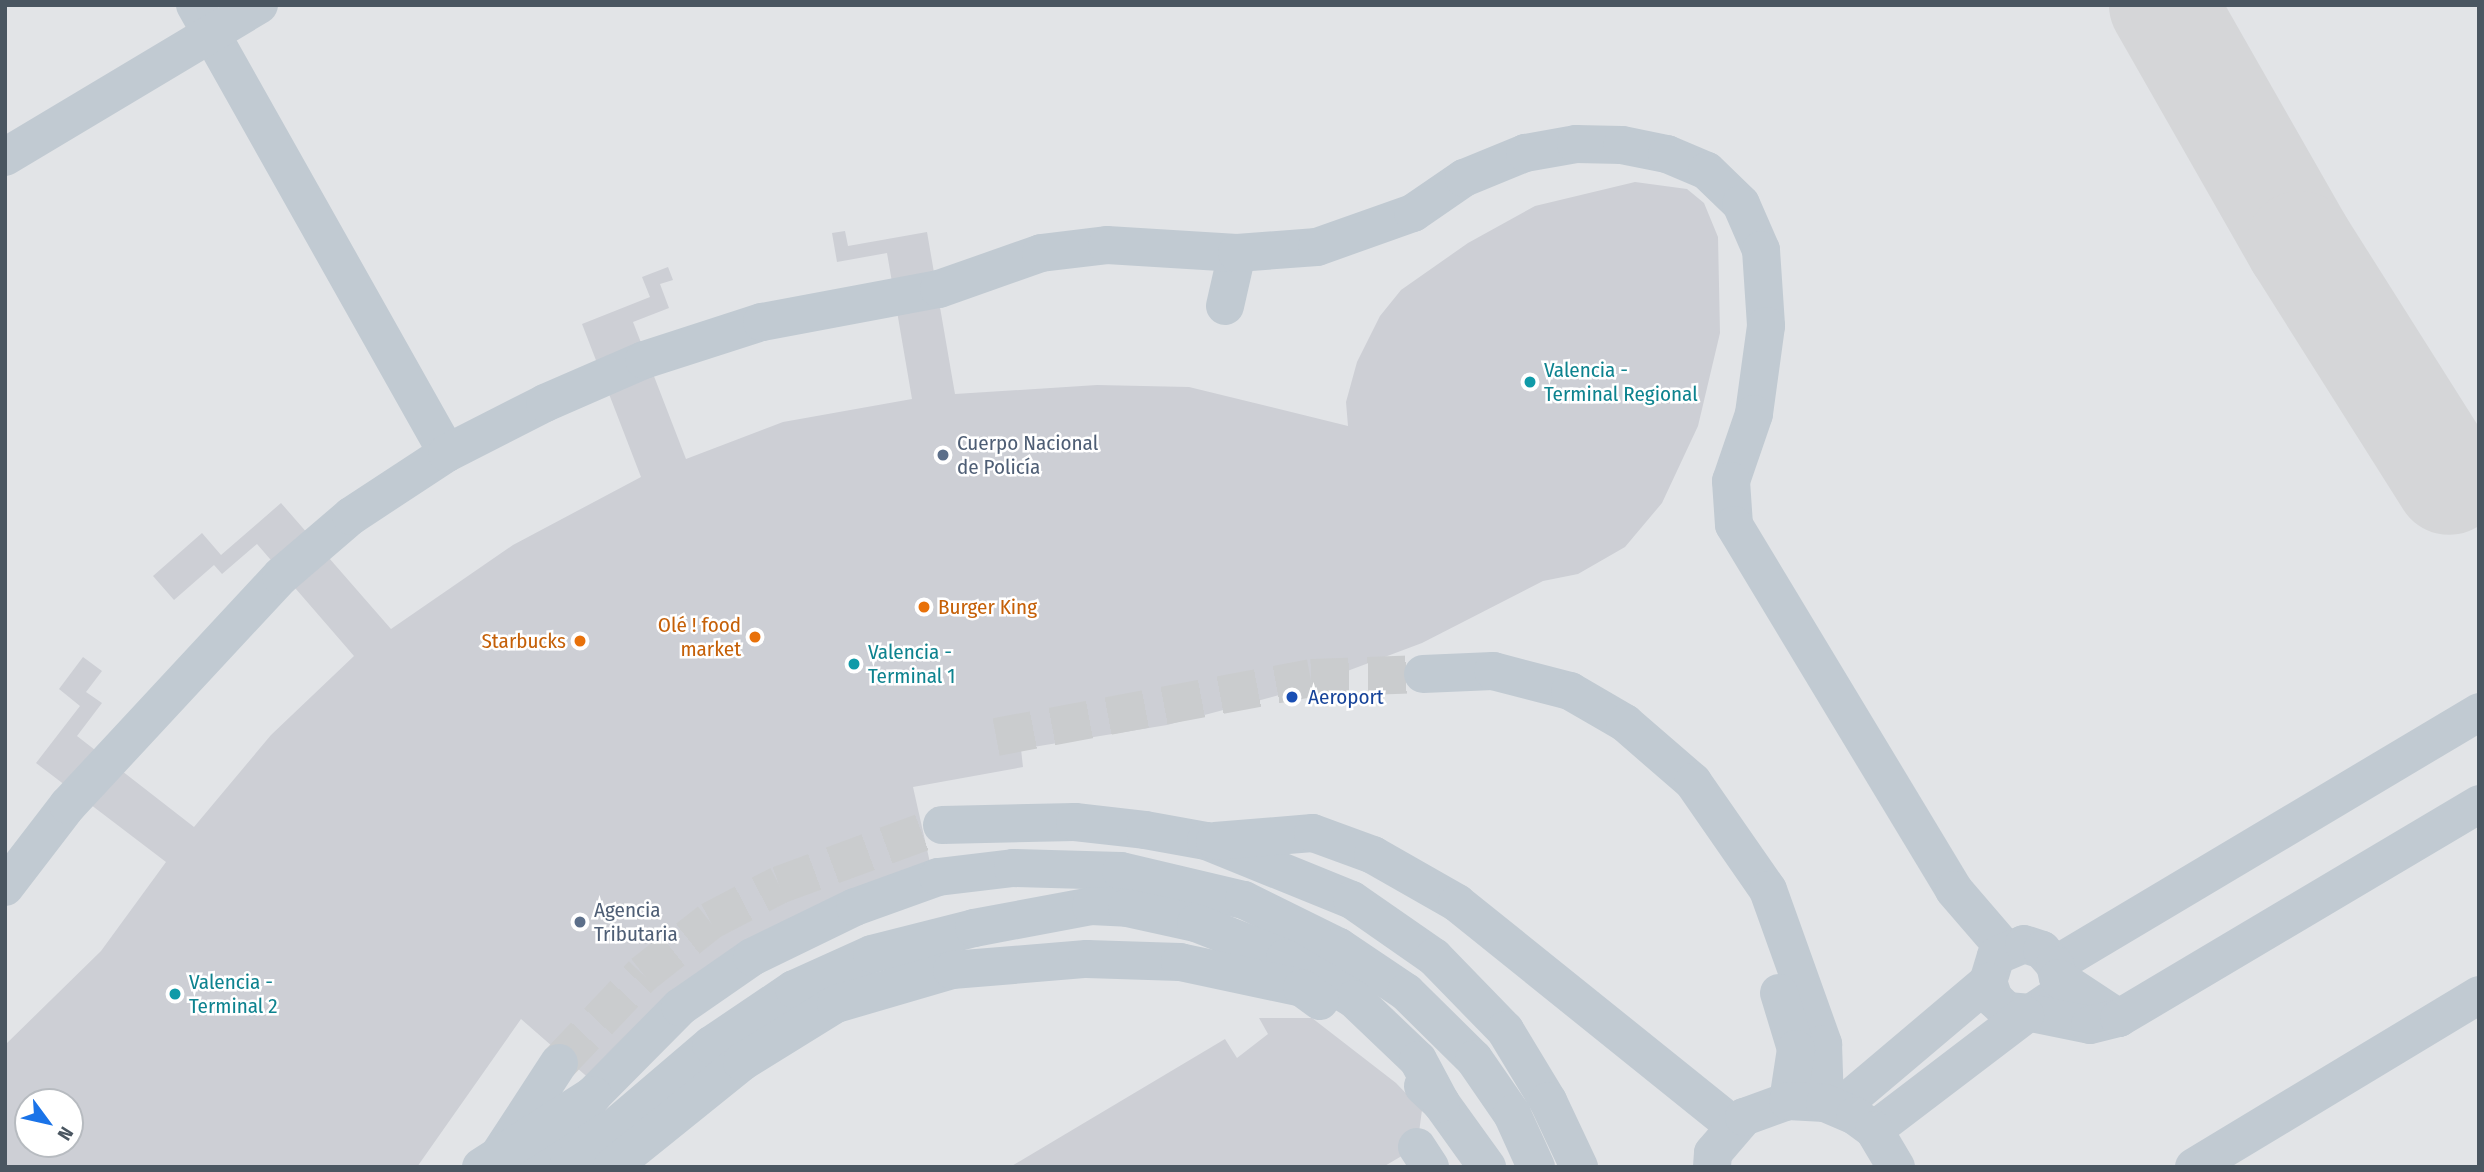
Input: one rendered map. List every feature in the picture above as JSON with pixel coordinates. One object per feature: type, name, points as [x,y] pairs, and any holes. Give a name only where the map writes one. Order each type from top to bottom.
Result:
[{"type":"street","points":[[5,157],[203,20],[259,5]]},
{"type":"street","points":[[203,20],[447,453]]},
{"type":"street","points":[[5,887],[68,805],[281,576],[351,516],[447,453],[644,360],[762,323],[939,289],[1041,253],[1107,245],[1237,253],[1317,247],[1413,214],[1464,178],[1525,153],[1576,144],[1622,145],[1667,154],[1707,171],[1741,204],[1761,250],[1766,326],[1754,414],[1731,481],[1734,525],[1954,890],[2006,949]]},
{"type":"street","points":[[1226,306],[1237,253]]},
{"type":"street","points":[[1423,674],[1493,671],[1570,691],[1625,723],[1693,782],[1731,841],[1768,890],[1819,1031],[1818,1104]]},
{"type":"street","points":[[2056,971],[2479,712]]},
{"type":"street","points":[[1987,982],[1994,999],[2007,1011],[2090,1025],[2119,1018],[2479,804]]},
{"type":"street","points":[[942,825],[1075,822],[1206,841],[1313,832],[1373,855],[1457,903],[1734,1126]]},
{"type":"street","points":[[1206,841],[1352,900],[1434,957],[1505,1030],[1548,1101],[1578,1167]]},
{"type":"street","points":[[538,1167],[593,1095],[680,1007],[752,957],[855,907],[937,877],[1013,868],[1121,871],[1244,900],[1339,947],[1406,992],[1474,1059],[1512,1114],[1536,1167]]},
{"type":"street","points":[[568,1167],[711,1045],[794,989],[872,954],[974,928],[1091,906],[1127,908],[1196,923],[1285,958],[1353,999],[1418,1060],[1441,1103],[1487,1167]]},
{"type":"street","points":[[1712,1167],[1713,1153],[1744,1117],[1818,1104],[1987,982],[1996,956],[2006,949],[2024,944],[2042,950],[2056,971],[2119,1018]]},
{"type":"street","points":[[612,1167],[742,1062],[836,1004],[952,970],[1087,959],[1180,962],[1303,988],[1365,1034],[1441,1103]]},
{"type":"street","points":[[1874,1130],[2055,993],[2056,971]]},
{"type":"street","points":[[2194,1167],[2479,995]]},
{"type":"street","points":[[491,1167],[559,1063]]},
{"type":"street","points":[[481,1167],[593,1095]]},
{"type":"street","points":[[1818,1104],[1874,1130],[1896,1167]]},
{"type":"shaded area","points":[[5,5],[2479,5],[2479,1167],[5,1167]]},
{"type":"building","name":"Valencia - Terminal 1","points":[[1635,182],[1687,189],[1704,203],[1718,237],[1720,333],[1698,426],[1662,503],[1625,547],[1578,574],[1543,581],[1422,643],[1294,691],[1167,725],[1021,749],[1023,767],[913,787],[933,876],[845,904],[592,1081],[521,1019],[417,1167],[5,1167],[5,1045],[101,951],[166,862],[36,763],[80,706],[59,689],[83,657],[102,671],[86,692],[102,703],[77,736],[194,827],[271,735],[354,656],[257,544],[222,574],[214,565],[174,600],[153,576],[202,533],[221,555],[281,503],[391,629],[513,545],[641,477],[582,324],[650,297],[642,277],[668,267],[673,280],[660,284],[669,308],[633,322],[686,459],[783,422],[912,399],[887,253],[837,262],[832,233],[845,231],[848,246],[927,232],[955,394],[1097,385],[1189,387],[1348,426],[1346,402],[1357,362],[1380,316],[1401,290],[1468,243],[1535,206]]},
{"type":"building","points":[[1259,1018],[1312,1018],[1396,1083],[1422,1110],[1417,1147],[1383,1167],[1010,1167],[1225,1039],[1237,1058],[1268,1034]]},
{"type":"taxiway","points":[[2163,5],[2300,245],[2449,481]]},
{"type":"tunnel","points":[[996,737],[1311,678],[1423,674]]},
{"type":"tunnel","points":[[559,1063],[643,974],[710,921],[779,885],[942,825]]},
{"type":"place","name":"Valencia - Terminal Regional","points":[[1530,382]]},
{"type":"place","name":"Cuerpo Nacional de Policía","points":[[943,455]]},
{"type":"place","name":"Burger King","points":[[924,607]]},
{"type":"place","name":"Olé ! food market","points":[[755,637]]},
{"type":"place","name":"Starbucks","points":[[580,641]]},
{"type":"place","name":"Valencia - Terminal 1","points":[[854,664]]},
{"type":"place","name":"Aeroport","points":[[1292,697]]},
{"type":"place","name":"Agencia Tributaria","points":[[580,922]]},
{"type":"place","name":"Valencia - Terminal 2","points":[[175,994]]}]
